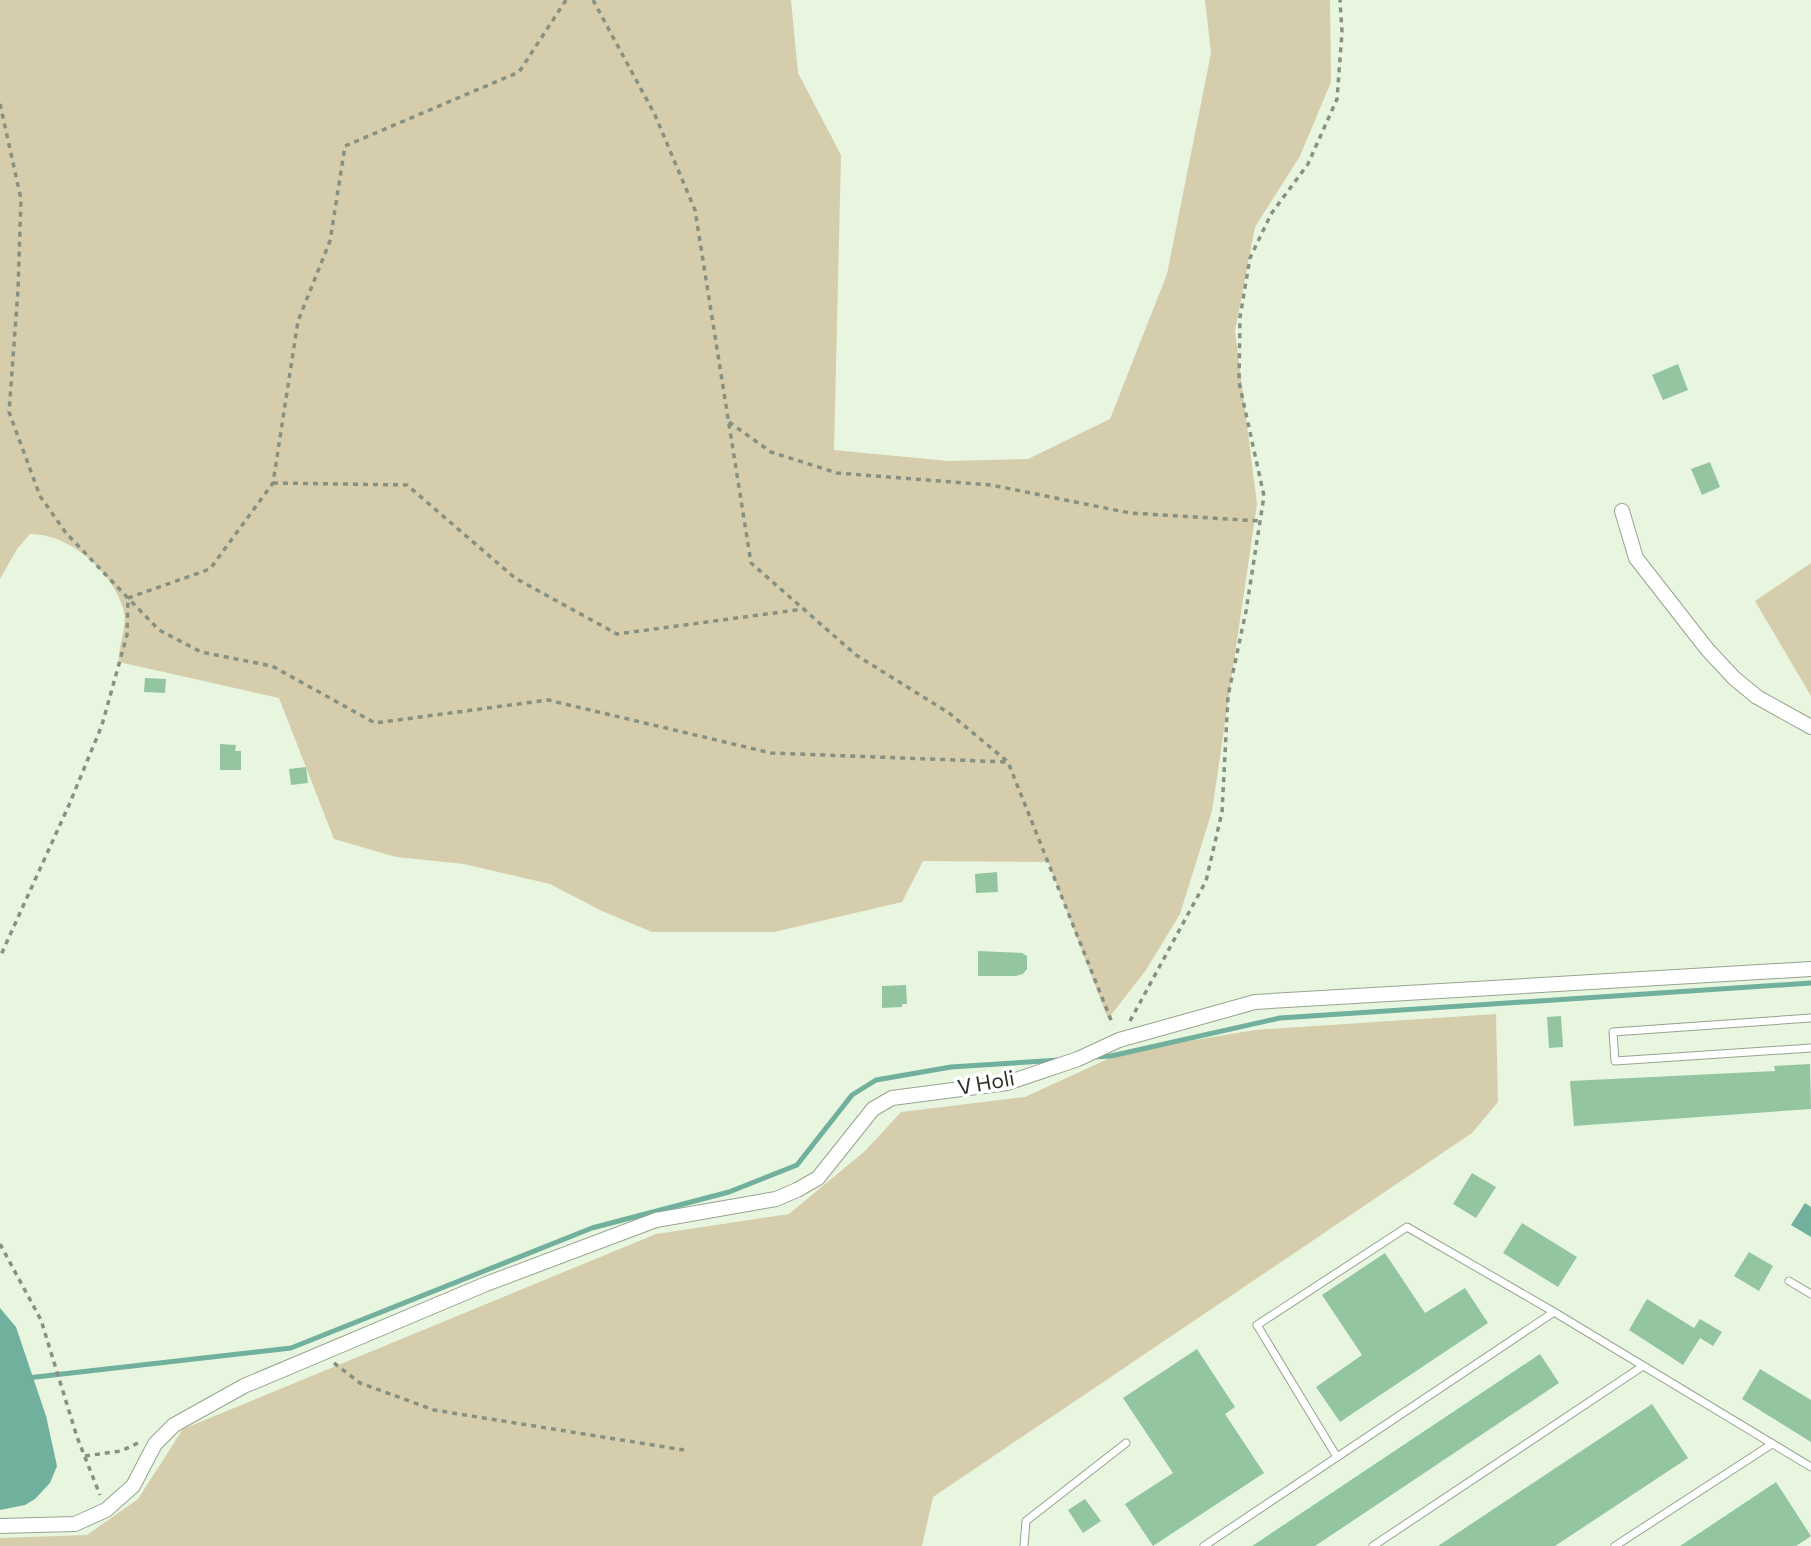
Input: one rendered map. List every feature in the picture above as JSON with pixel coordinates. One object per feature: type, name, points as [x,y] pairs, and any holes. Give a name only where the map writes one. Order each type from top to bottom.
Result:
[{"type":"street","points":[[1622,511],[1636,558],[1707,649],[1734,678],[1758,697],[1782,713],[1811,727]]},
{"type":"street","name":"V Holi","points":[[0,1526],[75,1524],[106,1510],[133,1486],[155,1444],[174,1425],[244,1386],[486,1284],[656,1220],[776,1199],[797,1191],[818,1178],[873,1108],[892,1098],[1007,1083],[1078,1059],[1119,1040],[1255,1002],[1811,969]]},
{"type":"lane","points":[[1811,1018],[1613,1032],[1615,1062],[1811,1048]]},
{"type":"lane","points":[[1337,1457],[1257,1325],[1407,1227],[1811,1467]]},
{"type":"lane","points":[[1789,1281],[1811,1294]]},
{"type":"lane","points":[[1205,1546],[1553,1312]]},
{"type":"lane","points":[[1373,1546],[1643,1366]]},
{"type":"lane","points":[[1024,1546],[1026,1521],[1126,1443]]},
{"type":"lane","points":[[1615,1546],[1772,1444]]},
{"type":"path","points":[[128,598],[209,569],[273,483],[298,321],[330,241],[345,146],[519,72],[566,0]]},
{"type":"path","points":[[593,0],[655,115],[695,210],[751,563],[856,655],[949,713],[1009,762],[1119,1040]]},
{"type":"path","points":[[1119,1040],[1206,881],[1222,812],[1228,696],[1246,611],[1264,496],[1239,382],[1240,317],[1250,258],[1271,214],[1308,164],[1337,99],[1342,32],[1340,0]]},
{"type":"path","points":[[0,104],[21,199],[18,290],[9,412],[40,496],[66,533],[159,630],[201,652],[272,666],[375,723],[548,700],[771,752],[1009,762]]},
{"type":"path","points":[[729,422],[771,452],[836,473],[992,485],[1130,513],[1260,521]]},
{"type":"path","points":[[273,483],[407,485],[515,578],[617,634],[804,609]]},
{"type":"path","points":[[0,957],[102,726],[127,635],[128,598]]},
{"type":"path","points":[[0,1244],[41,1320],[85,1456],[106,1510]]},
{"type":"path","points":[[321,1354],[360,1383],[434,1410],[684,1450]]},
{"type":"path","points":[[85,1456],[121,1451],[141,1442]]},
{"type":"shaded area","points":[[0,0],[791,0],[798,73],[841,155],[834,450],[948,461],[1028,459],[1110,419],[1167,274],[1211,53],[1205,0],[1330,0],[1331,82],[1300,156],[1255,227],[1235,331],[1257,504],[1212,811],[1180,914],[1146,970],[1108,1019],[1048,862],[923,861],[902,902],[774,932],[652,932],[602,911],[550,884],[464,864],[396,857],[334,839],[279,698],[119,662],[124,615],[117,594],[99,568],[73,547],[59,540],[30,534],[17,549],[0,579]]},
{"type":"shaded area","points":[[1811,563],[1811,696],[1755,601]]},
{"type":"shaded area","points":[[1496,1014],[1498,1102],[1472,1133],[933,1497],[922,1546],[0,1546],[0,1538],[87,1535],[138,1499],[183,1429],[656,1234],[789,1214],[865,1151],[901,1112],[1025,1097],[1123,1052],[1255,1030]]},
{"type":"water","points":[[1805,1203],[1811,1207],[1811,1237],[1791,1225]]},
{"type":"water","points":[[0,1308],[16,1327],[46,1416],[57,1466],[50,1483],[35,1499],[25,1505],[0,1510]]},
{"type":"building","points":[[1678,364],[1688,390],[1663,400],[1652,375]]},
{"type":"building","points":[[1710,462],[1720,487],[1702,495],[1691,469]]},
{"type":"building","points":[[145,678],[166,679],[165,693],[144,692]]},
{"type":"building","points":[[220,744],[236,745],[235,751],[241,751],[241,770],[220,770]]},
{"type":"building","points":[[306,767],[308,783],[291,785],[289,769]]},
{"type":"building","points":[[997,872],[998,892],[976,893],[975,874]]},
{"type":"building","points":[[978,951],[1022,953],[1027,956],[1027,969],[1016,976],[978,976]]},
{"type":"building","points":[[906,985],[907,1004],[902,1004],[902,1007],[882,1008],[882,986]]},
{"type":"building","points":[[1561,1016],[1563,1047],[1549,1048],[1547,1017]]},
{"type":"building","points":[[1810,1064],[1811,1109],[1574,1126],[1570,1081],[1775,1071],[1774,1066]]},
{"type":"building","points":[[1472,1173],[1496,1187],[1476,1218],[1453,1204]]},
{"type":"building","points":[[1522,1223],[1577,1257],[1558,1287],[1503,1253]]},
{"type":"building","points":[[1749,1252],[1773,1266],[1759,1291],[1734,1276]]},
{"type":"building","points":[[1385,1253],[1425,1313],[1465,1288],[1488,1323],[1340,1422],[1316,1387],[1362,1355],[1322,1295]]},
{"type":"building","points":[[1647,1299],[1694,1328],[1700,1319],[1722,1332],[1713,1346],[1700,1338],[1683,1365],[1629,1330]]},
{"type":"building","points":[[1197,1349],[1235,1407],[1225,1414],[1264,1473],[1153,1546],[1125,1504],[1173,1473],[1123,1398]]},
{"type":"building","points":[[1540,1354],[1559,1383],[1315,1546],[1252,1546]]},
{"type":"building","points":[[1760,1369],[1811,1400],[1811,1442],[1742,1399]]},
{"type":"building","points":[[1652,1404],[1688,1458],[1555,1546],[1438,1546]]},
{"type":"building","points":[[1776,1482],[1811,1536],[1796,1546],[1680,1546]]},
{"type":"building","points":[[1085,1499],[1101,1521],[1083,1533],[1068,1510]]},
{"type":"waterway","points":[[1094,1057],[1111,1056],[1280,1018],[1811,983]]},
{"type":"waterway","points":[[27,1378],[291,1348],[592,1228],[729,1192],[797,1165],[852,1095],[876,1080],[951,1067],[1060,1060]]}]
